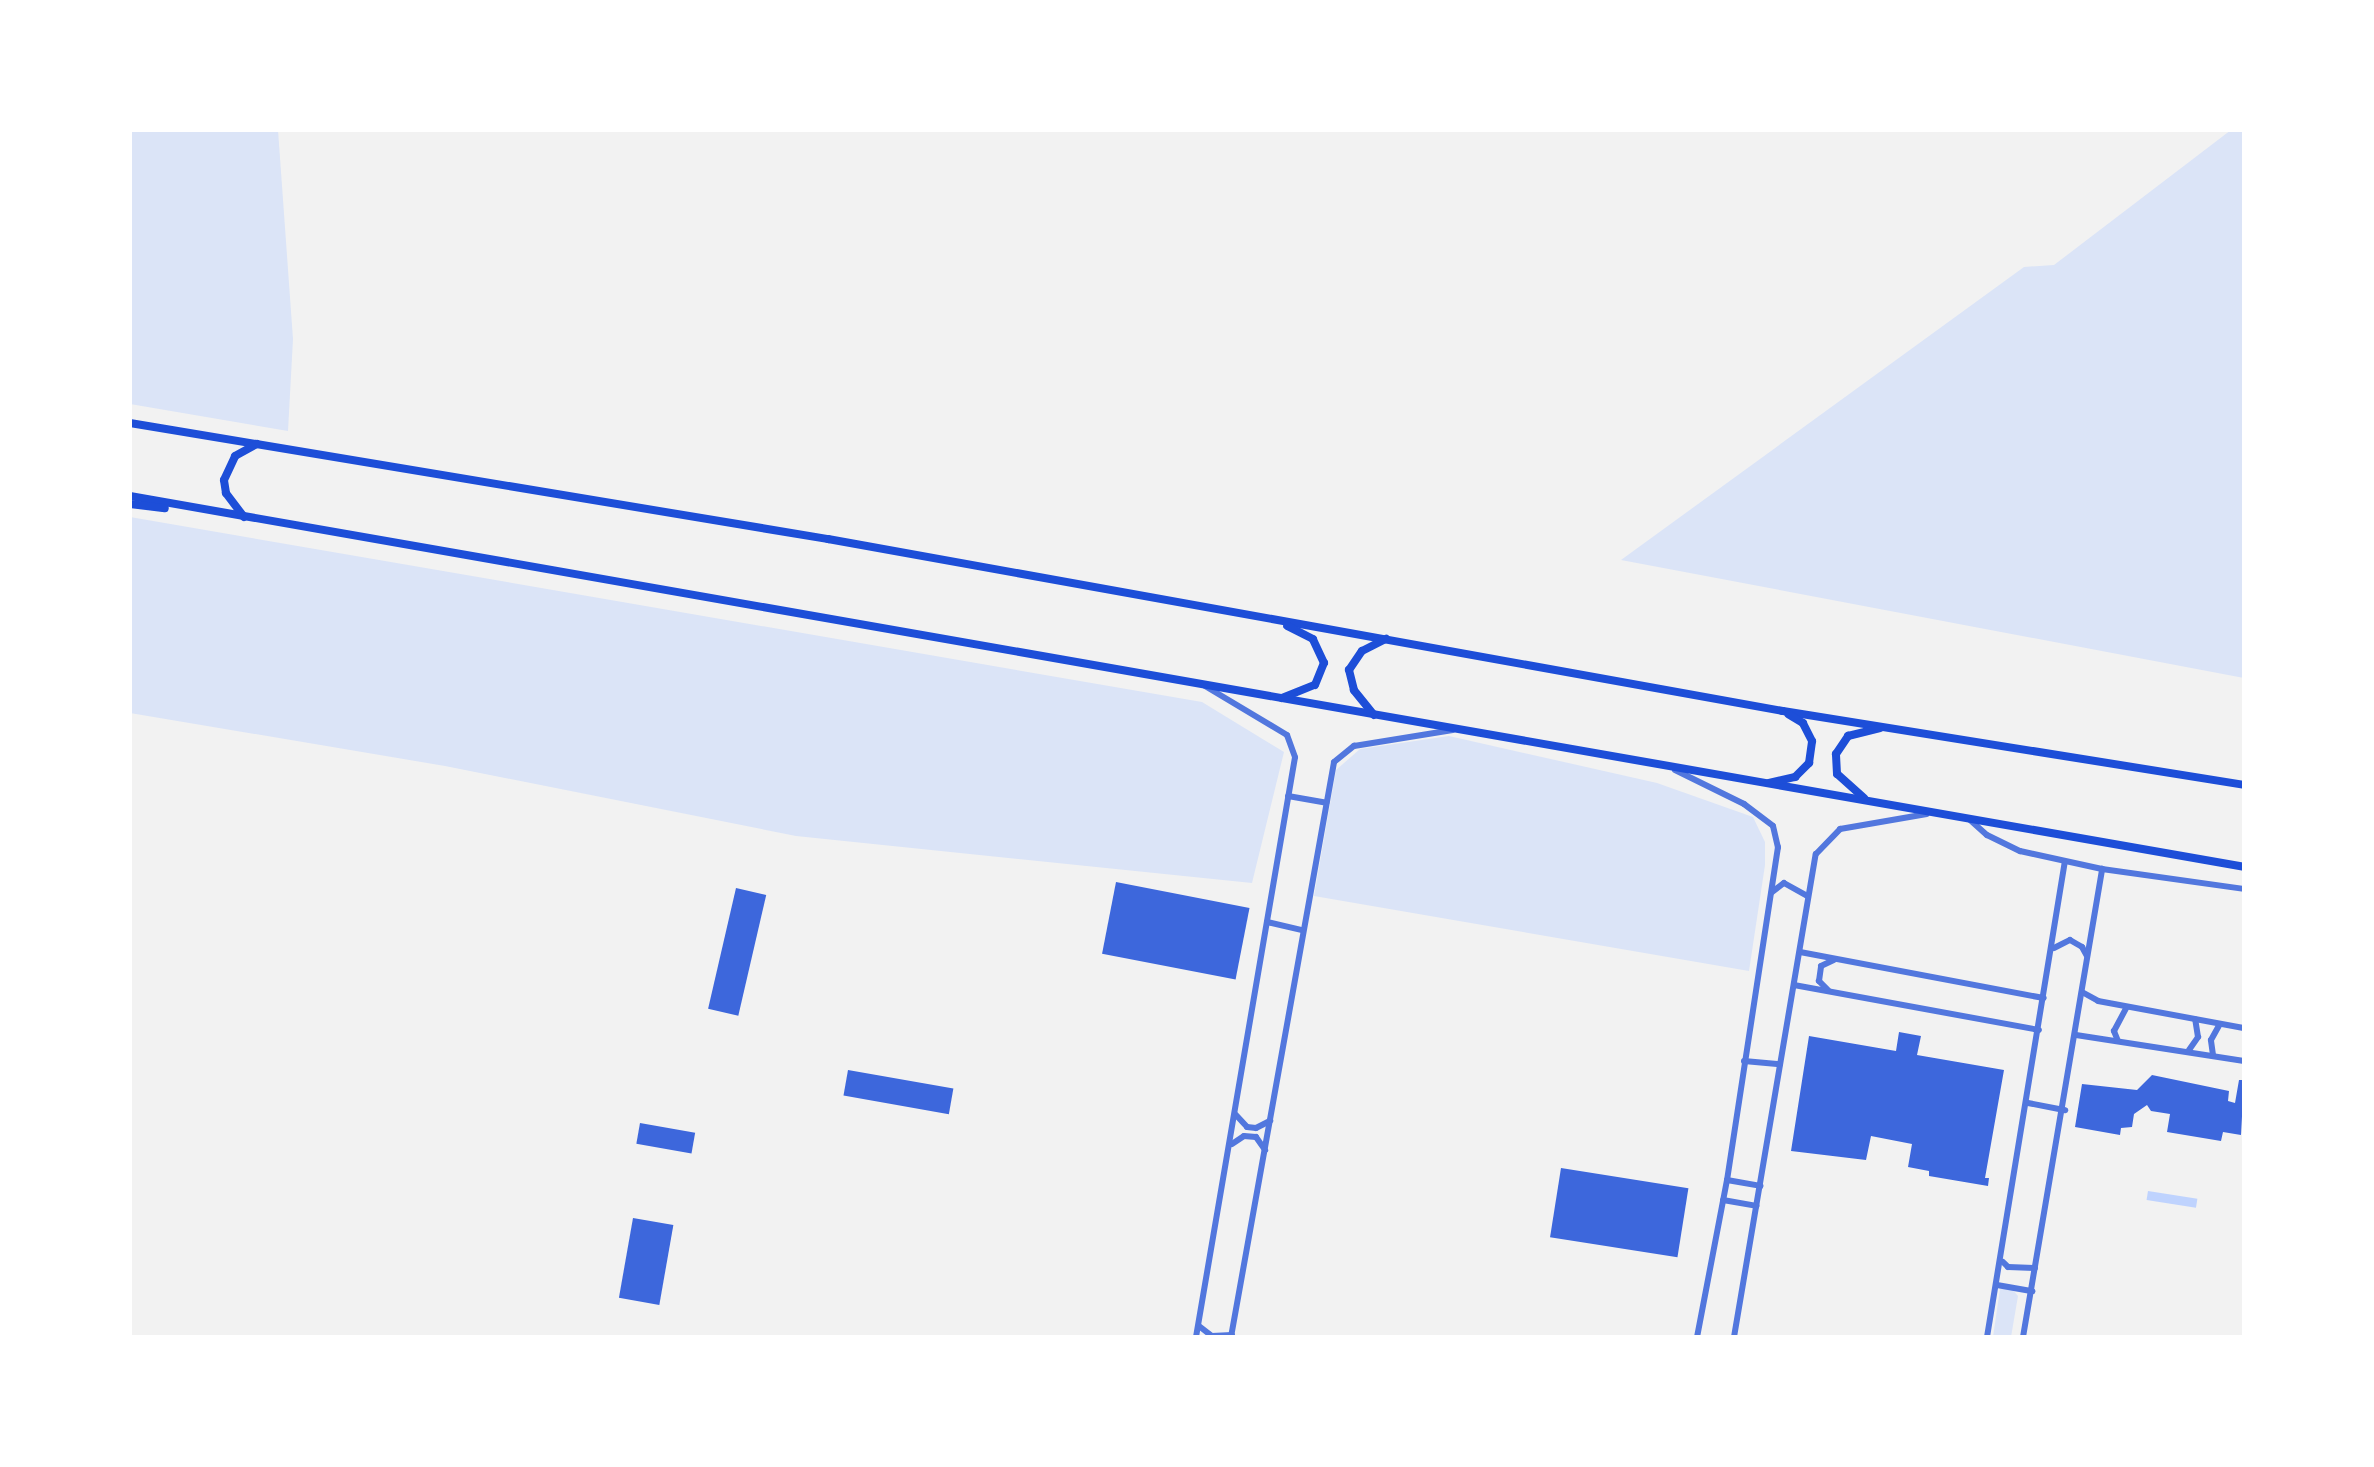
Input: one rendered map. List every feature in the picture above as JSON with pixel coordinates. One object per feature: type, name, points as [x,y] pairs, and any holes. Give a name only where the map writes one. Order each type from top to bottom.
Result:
[{"type":"highway","points":[[131,422],[828,539],[1782,711],[2244,785]]},
{"type":"highway","points":[[244,517],[232,504],[224,480],[235,456],[257,444]]},
{"type":"highway","points":[[130,496],[210,512]]},
{"type":"highway","points":[[130,504],[244,517],[2244,867]]},
{"type":"highway","points":[[1278,699],[1315,685],[1324,663],[1313,639],[1281,622]]},
{"type":"highway","points":[[1374,715],[1350,684],[1350,670],[1353,660],[1386,639]]},
{"type":"highway","points":[[1765,784],[1794,777],[1810,763],[1812,741],[1803,723],[1782,711]]},
{"type":"highway","points":[[1878,804],[1846,786],[1837,774],[1836,754],[1848,736],[1884,727]]},
{"type":"street","points":[[1196,1337],[1232,1145],[1294,758],[1286,734],[1204,686]]},
{"type":"street","points":[[1198,1325],[1212,1336],[1232,1336],[1334,762],[1354,746],[1452,730]]},
{"type":"street","points":[[1675,770],[1744,804],[1773,826],[1778,847],[1727,1180],[1697,1337]]},
{"type":"street","points":[[1288,796],[1326,803]]},
{"type":"street","points":[[1734,1337],[1816,854],[1840,829],[1934,813]]},
{"type":"street","points":[[1968,819],[1987,835],[2020,851],[2102,869],[2244,889]]},
{"type":"street","points":[[1988,1337],[2053,950],[2064,862]]},
{"type":"street","points":[[2023,1337],[2065,1110],[2102,869]]},
{"type":"street","points":[[1771,894],[1784,883],[1808,897]]},
{"type":"street","points":[[1267,922],[1302,930]]},
{"type":"street","points":[[2053,950],[2070,940],[2082,947],[2088,957]]},
{"type":"street","points":[[1799,952],[2044,998]]},
{"type":"street","points":[[1828,990],[1819,980],[1820,966],[1835,959]]},
{"type":"street","points":[[1794,985],[2039,1030]]},
{"type":"street","points":[[2082,992],[2098,1001],[2244,1028]]},
{"type":"street","points":[[2118,1041],[2114,1031],[2127,1007]]},
{"type":"street","points":[[2188,1051],[2198,1037],[2195,1020]]},
{"type":"street","points":[[2214,1056],[2211,1040],[2220,1024]]},
{"type":"street","points":[[2076,1034],[2244,1061]]},
{"type":"street","points":[[1744,1060],[1780,1064]]},
{"type":"street","points":[[2028,1103],[2065,1110]]},
{"type":"street","points":[[1236,1114],[1247,1127],[1256,1128],[1270,1121]]},
{"type":"street","points":[[1232,1145],[1244,1136],[1256,1138],[1266,1152]]},
{"type":"street","points":[[1727,1180],[1760,1186]]},
{"type":"street","points":[[1723,1200],[1756,1206]]},
{"type":"street","points":[[2002,1262],[2008,1267],[2035,1268]]},
{"type":"street","points":[[1997,1285],[2032,1291]]},
{"type":"shaded area","points":[[130,130],[278,130],[293,339],[288,431],[130,404]]},
{"type":"shaded area","points":[[2231,130],[2244,130],[2244,678],[1621,560],[2024,267],[2054,265]]},
{"type":"shaded area","points":[[130,517],[1202,702],[1284,752],[1252,883],[796,836],[445,766],[130,713]]},
{"type":"shaded area","points":[[1449,736],[1657,783],[1753,817],[1765,842],[1765,865],[1749,971],[1314,896],[1336,770],[1360,749]]},
{"type":"shaded area","points":[[2000,1289],[2012,1289],[2018,1296],[2011,1337],[1993,1337]]},
{"type":"water","points":[[2148,1191],[2197,1199],[2196,1208],[2147,1200]]},
{"type":"building","points":[[1116,882],[1250,908],[1236,980],[1102,954]]},
{"type":"building","points":[[736,888],[766,895],[738,1016],[708,1009]]},
{"type":"building","points":[[1899,1032],[1921,1036],[1917,1055],[2004,1070],[1985,1178],[1989,1178],[1988,1186],[1929,1176],[1929,1171],[1908,1167],[1912,1144],[1871,1136],[1866,1160],[1791,1151],[1809,1036],[1896,1051]]},
{"type":"building","points":[[848,1070],[953,1089],[949,1114],[843,1096]]},
{"type":"building","points":[[2152,1075],[2229,1091],[2228,1101],[2235,1103],[2239,1080],[2244,1080],[2241,1135],[2223,1132],[2221,1141],[2167,1132],[2170,1114],[2151,1111],[2147,1105],[2134,1114],[2132,1127],[2121,1128],[2120,1135],[2075,1127],[2082,1084],[2137,1090]]},
{"type":"building","points":[[640,1123],[695,1133],[692,1153],[636,1144]]},
{"type":"building","points":[[1561,1168],[1688,1188],[1677,1257],[1550,1237]]},
{"type":"building","points":[[633,1218],[673,1225],[659,1305],[619,1298]]}]
